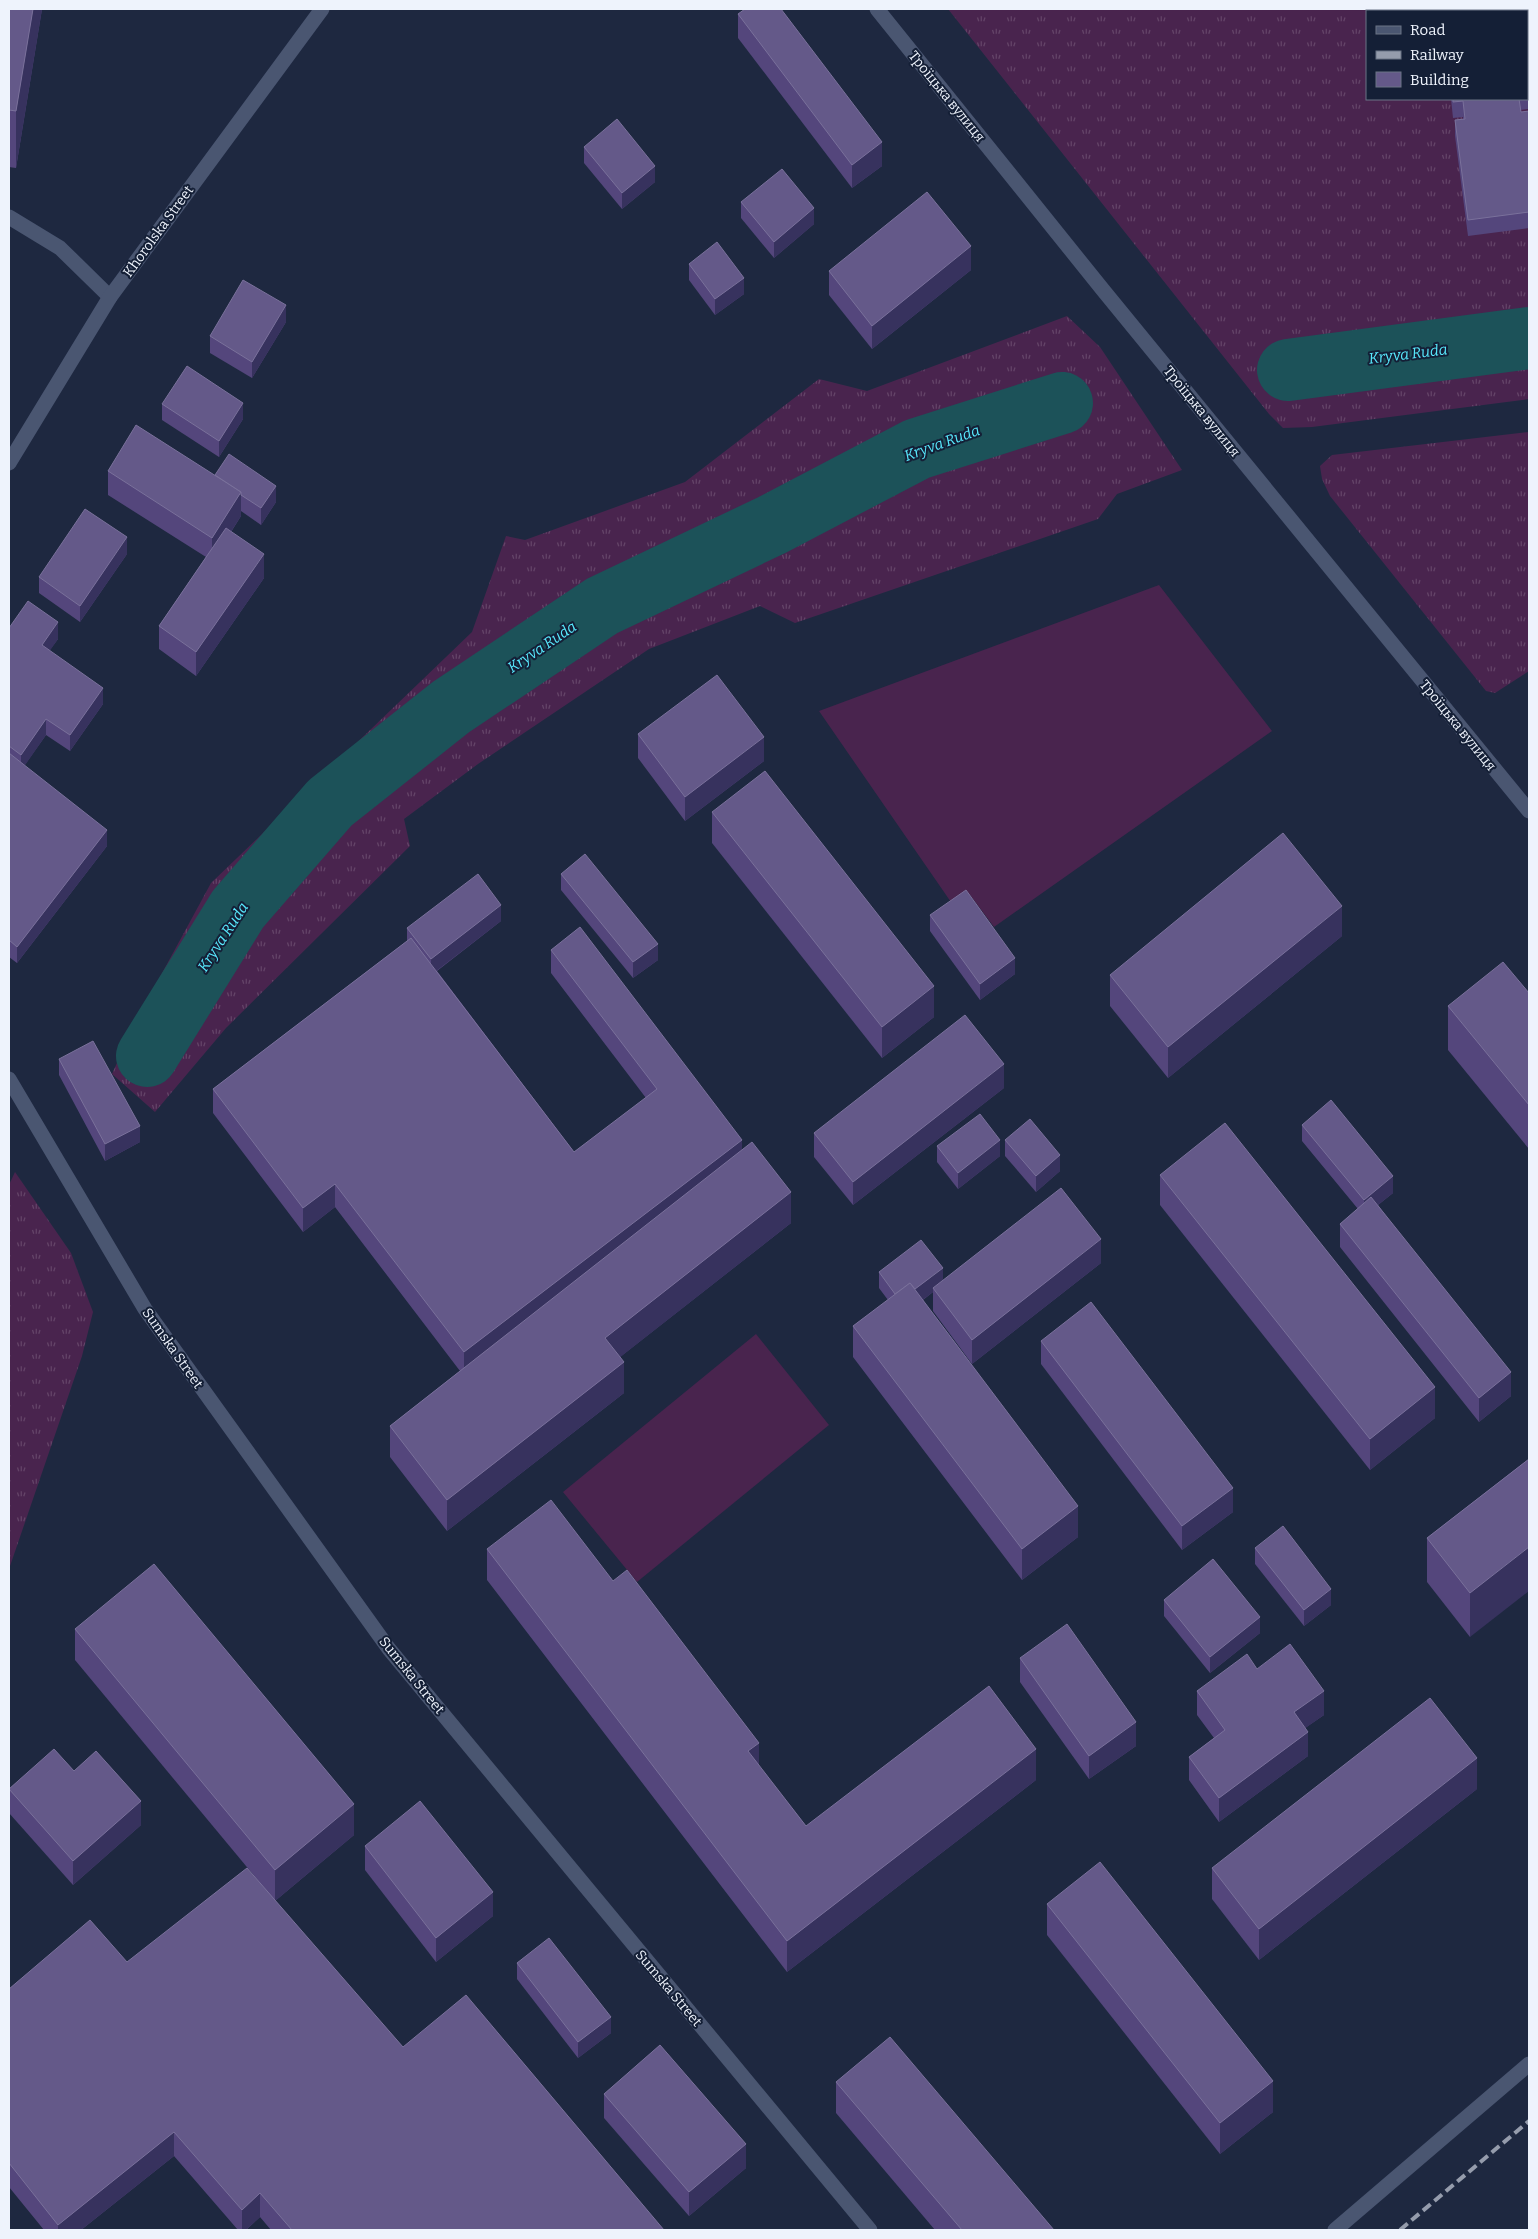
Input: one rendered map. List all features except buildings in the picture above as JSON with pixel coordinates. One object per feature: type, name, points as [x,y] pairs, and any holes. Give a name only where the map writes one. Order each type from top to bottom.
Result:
[{"type":"street","name":"Khorolska Street","points":[[9,463],[110,297],[322,9]]},
{"type":"street","name":"Троїцька вулиця","points":[[877,9],[1103,290],[1529,811]]},
{"type":"street","points":[[9,217],[60,248],[110,297]]},
{"type":"street","name":"Sumska Street","points":[[9,1079],[145,1309],[389,1649],[870,2230]]},
{"type":"street","points":[[1335,2230],[1529,2064]]},
{"type":"green space","points":[[948,9],[1529,9],[1529,399],[1312,427],[1283,428],[1269,414]]},
{"type":"green space","points":[[1067,316],[1100,347],[1182,470],[1117,494],[1098,519],[795,623],[760,606],[649,649],[478,764],[404,819],[410,846],[226,1028],[155,1112],[112,1074],[135,1023],[211,883],[472,632],[506,536],[525,540],[685,482],[819,379],[867,391]]},
{"type":"green space","points":[[1529,432],[1529,671],[1495,693],[1486,691],[1330,496],[1322,479],[1320,466],[1332,455]]},
{"type":"green space","points":[[1159,585],[1272,731],[994,927],[970,895],[953,905],[819,711]]},
{"type":"green space","points":[[15,1172],[71,1253],[93,1312],[82,1356],[9,1569],[9,1185]]},
{"type":"green space","points":[[756,1334],[829,1425],[637,1582],[563,1492]]},
{"type":"waterway","name":"Kryva Ruda","points":[[1288,370],[1529,338]]},
{"type":"waterway","name":"Kryva Ruda","points":[[147,1056],[238,909],[330,803],[451,707],[602,606],[772,525],[917,449],[1062,403]]},
{"type":"railway","points":[[1400,2230],[1529,2121]]}]
